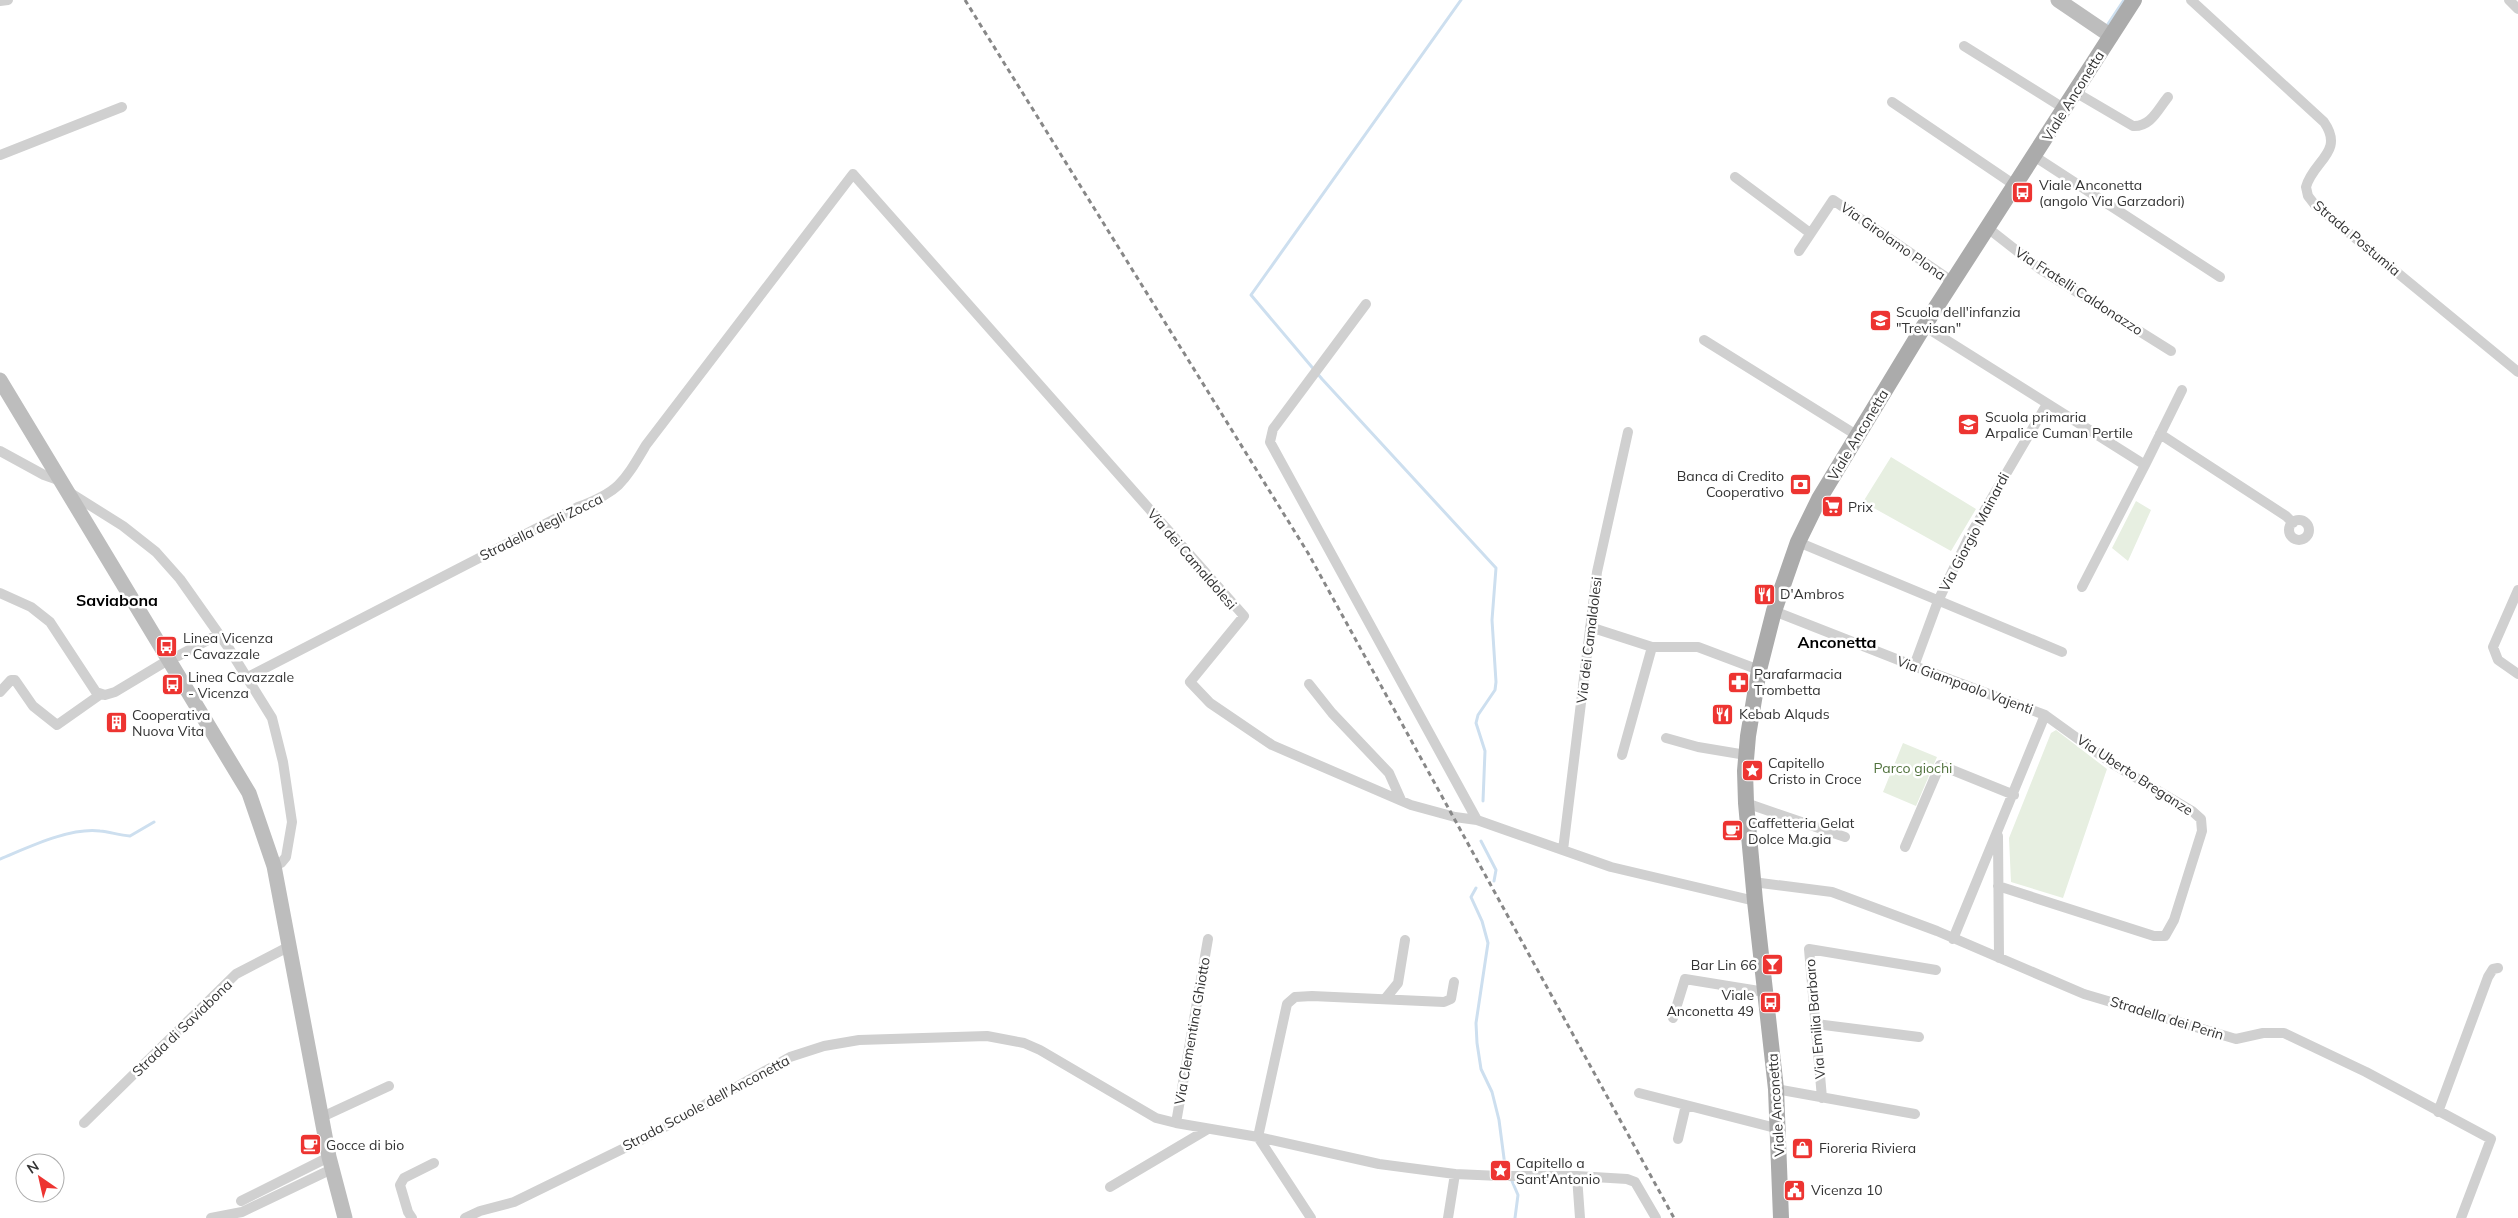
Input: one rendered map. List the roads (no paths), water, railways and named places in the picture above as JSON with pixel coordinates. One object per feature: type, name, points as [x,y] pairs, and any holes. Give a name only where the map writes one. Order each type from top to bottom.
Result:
[{"type":"main road","points":[[2110,36],[2134,0]]},
{"type":"main road","name":"Viale Anconetta","points":[[1781,1218],[1776,1089],[1746,803],[1746,755],[1759,670],[1774,611],[1798,542],[1819,499],[1924,326],[1989,229],[2110,36]]},
{"type":"street","points":[[0,1],[8,0]]},
{"type":"street","points":[[2058,0],[2110,36]]},
{"type":"street","name":"Strada Postumia","points":[[2191,0],[2324,122],[2329,130],[2332,142],[2329,153],[2306,187],[2308,196],[2315,205],[2518,372]]},
{"type":"street","points":[[2508,0],[2518,9]]},
{"type":"street","points":[[1964,46],[2065,108]]},
{"type":"street","points":[[2075,92],[2133,126],[2141,127],[2147,124],[2168,97]]},
{"type":"street","points":[[1892,102],[2016,186]]},
{"type":"street","points":[[0,155],[122,107]]},
{"type":"street","name":"Viale Anconetta","points":[[2034,156],[2220,278]]},
{"type":"street","name":"Via dei Camaldolesi","points":[[853,174],[1244,616],[1190,682],[1210,703],[1272,745],[1401,800],[1455,817],[1477,820],[1611,867],[1755,901]]},
{"type":"street","name":"Stradella degli Zocca","points":[[248,677],[578,507],[604,498],[624,481],[646,445],[853,174]]},
{"type":"street","points":[[1735,177],[1810,233]]},
{"type":"street","name":"Via Girolamo Plona","points":[[1799,250],[1833,200],[1953,282]]},
{"type":"street","name":"Via Fratelli Caldonazzo","points":[[1989,229],[2040,269],[2171,351]]},
{"type":"street","points":[[1366,304],[1272,429],[1270,442],[1477,820]]},
{"type":"street","points":[[1924,326],[2145,465]]},
{"type":"street","points":[[1704,340],[1858,436]]},
{"type":"street","points":[[0,380],[65,487],[174,658],[249,793],[274,866],[330,1163],[345,1218]]},
{"type":"street","points":[[2082,587],[2182,390]]},
{"type":"street","name":"Via Giorgio Mainardi","points":[[1914,666],[1938,601],[1969,537],[2047,404]]},
{"type":"street","name":"Via dei Camaldolesi","points":[[1563,850],[1597,572],[1628,432]]},
{"type":"street","points":[[2160,434],[2286,516],[2293,523]]},
{"type":"street","points":[[0,451],[65,487],[123,526],[156,552],[180,579],[248,677],[272,718],[282,762],[292,822],[286,857],[281,863],[274,866]]},
{"type":"street","points":[[1798,542],[2062,652]]},
{"type":"street","points":[[2518,590],[2493,647],[2498,660],[2518,674]]},
{"type":"street","points":[[0,593],[31,607],[46,618],[60,634],[90,685],[105,695],[115,692],[219,634]]},
{"type":"street","name":"Via Giampaolo Vajenti","points":[[1774,611],[2045,715]]},
{"type":"street","points":[[1590,627],[1652,647],[1698,647],[1759,670]]},
{"type":"street","points":[[1622,755],[1652,647]]},
{"type":"street","points":[[0,692],[11,680],[15,680],[33,706],[57,725],[101,694]]},
{"type":"street","points":[[1309,684],[1332,713],[1389,773],[1401,800]]},
{"type":"street","points":[[1953,939],[2045,715]]},
{"type":"street","name":"Via Uberto Breganze","points":[[1998,886],[2154,936],[2166,936],[2174,920],[2202,831],[2201,820],[2192,812],[2113,764],[2045,715]]},
{"type":"street","points":[[1666,738],[1698,747],[1746,755]]},
{"type":"street","points":[[1905,847],[1940,765],[2014,794]]},
{"type":"street","points":[[1746,803],[1845,838]]},
{"type":"street","points":[[1998,833],[1999,958]]},
{"type":"street","name":"Stradella dei Perin","points":[[1753,882],[1832,892],[1953,939],[2084,994],[2236,1039],[2264,1033],[2284,1033],[2366,1072],[2491,1139],[2461,1218]]},
{"type":"street","name":"Via Clementina Ghiotto","points":[[1176,1123],[1208,940]]},
{"type":"street","points":[[1385,999],[1398,983],[1405,940]]},
{"type":"street","name":"Strada di Saviabona","points":[[84,1123],[236,974],[290,946]]},
{"type":"street","name":"Via Emilia Barbaro","points":[[1822,1098],[1809,949],[1936,970]]},
{"type":"street","points":[[2438,1112],[2488,977],[2493,969],[2498,968]]},
{"type":"street","points":[[1673,1018],[1685,979],[1765,992]]},
{"type":"street","points":[[1311,1218],[1258,1137],[1287,1004],[1295,997],[1312,996],[1444,1002],[1450,999],[1454,982]]},
{"type":"street","points":[[1816,1024],[1919,1037]]},
{"type":"street","name":"Strada Scuole dell'Anconetta","points":[[465,1218],[480,1210],[514,1202],[647,1137],[790,1057],[824,1046],[859,1040],[987,1036],[1024,1043],[1156,1118],[1258,1137],[1379,1164],[1455,1174],[1577,1176],[1627,1179],[1635,1182],[1656,1218]]},
{"type":"street","points":[[322,1117],[389,1086]]},
{"type":"street","points":[[1776,1089],[1915,1114]]},
{"type":"street","points":[[1639,1093],[1779,1129]]},
{"type":"street","points":[[1678,1139],[1686,1105]]},
{"type":"street","points":[[1110,1187],[1208,1129]]},
{"type":"street","points":[[241,1201],[330,1163]]},
{"type":"street","points":[[211,1218],[242,1212],[330,1163]]},
{"type":"street","points":[[412,1218],[408,1212],[400,1186],[404,1178],[434,1163]]},
{"type":"street","points":[[1448,1218],[1455,1174]]},
{"type":"street","points":[[1577,1176],[1580,1218]]},
{"type":"waterway","points":[[1461,0],[1251,295],[1322,379],[1496,568],[1492,620],[1495,690],[1478,715],[1476,723],[1485,751],[1483,801]]},
{"type":"waterway","points":[[2106,27],[2124,0]]},
{"type":"waterway","points":[[0,859],[62,835],[76,832],[104,831],[130,836],[154,822]]},
{"type":"waterway","points":[[1481,841],[1496,870],[1494,881]]},
{"type":"waterway","points":[[1476,888],[1471,897],[1482,921],[1488,943],[1476,1023],[1477,1043],[1481,1069],[1492,1092],[1499,1120],[1505,1166]]},
{"type":"waterway","points":[[1512,1181],[1518,1195],[1515,1218]]},
{"type":"railway","points":[[965,0],[1308,553],[1674,1218]]},
{"type":"place","name":"Viale Anconetta (angolo Via Garzadori)","points":[[2023,193]]},
{"type":"place","name":"Scuola dell'infanzia \"Trevisan\"","points":[[1880,320]]},
{"type":"place","name":"Scuola primaria Arpalice Cuman Pertile","points":[[1969,425]]},
{"type":"place","name":"Banca di Credito Cooperativo","points":[[1800,484]]},
{"type":"place","name":"Prix","points":[[1832,507]]},
{"type":"place","name":"D'Ambros","points":[[1764,594]]},
{"type":"place","name":"Linea Vicenza - Cavazzale","points":[[167,646]]},
{"type":"place","name":"Parafarmacia Trombetta","points":[[1738,682]]},
{"type":"place","name":"Linea Cavazzale - Vicenza","points":[[172,685]]},
{"type":"place","name":"Kebab Alquds","points":[[1723,714]]},
{"type":"place","name":"Cooperativa Nuova Vita","points":[[116,723]]},
{"type":"place","name":"Capitello Cristo in Croce","points":[[1752,771]]},
{"type":"place","name":"Caffetteria Gelat Dolce Ma.gia","points":[[1732,831]]},
{"type":"place","name":"Bar Lin 66","points":[[1773,965]]},
{"type":"place","name":"Viale Anconetta 49","points":[[1770,1003]]},
{"type":"place","name":"Gocce di bio","points":[[310,1145]]},
{"type":"place","name":"Fioreria Riviera","points":[[1803,1148]]},
{"type":"place","name":"Capitello a Sant'Antonio","points":[[1500,1171]]},
{"type":"place","name":"Vicenza 10","points":[[1795,1190]]},
{"type":"district","name":"Saviabona","points":[[117,600]]},
{"type":"district","name":"Anconetta","points":[[1837,642]]},
{"type":"park label","name":"Parco giochi","points":[[1913,768]]}]
